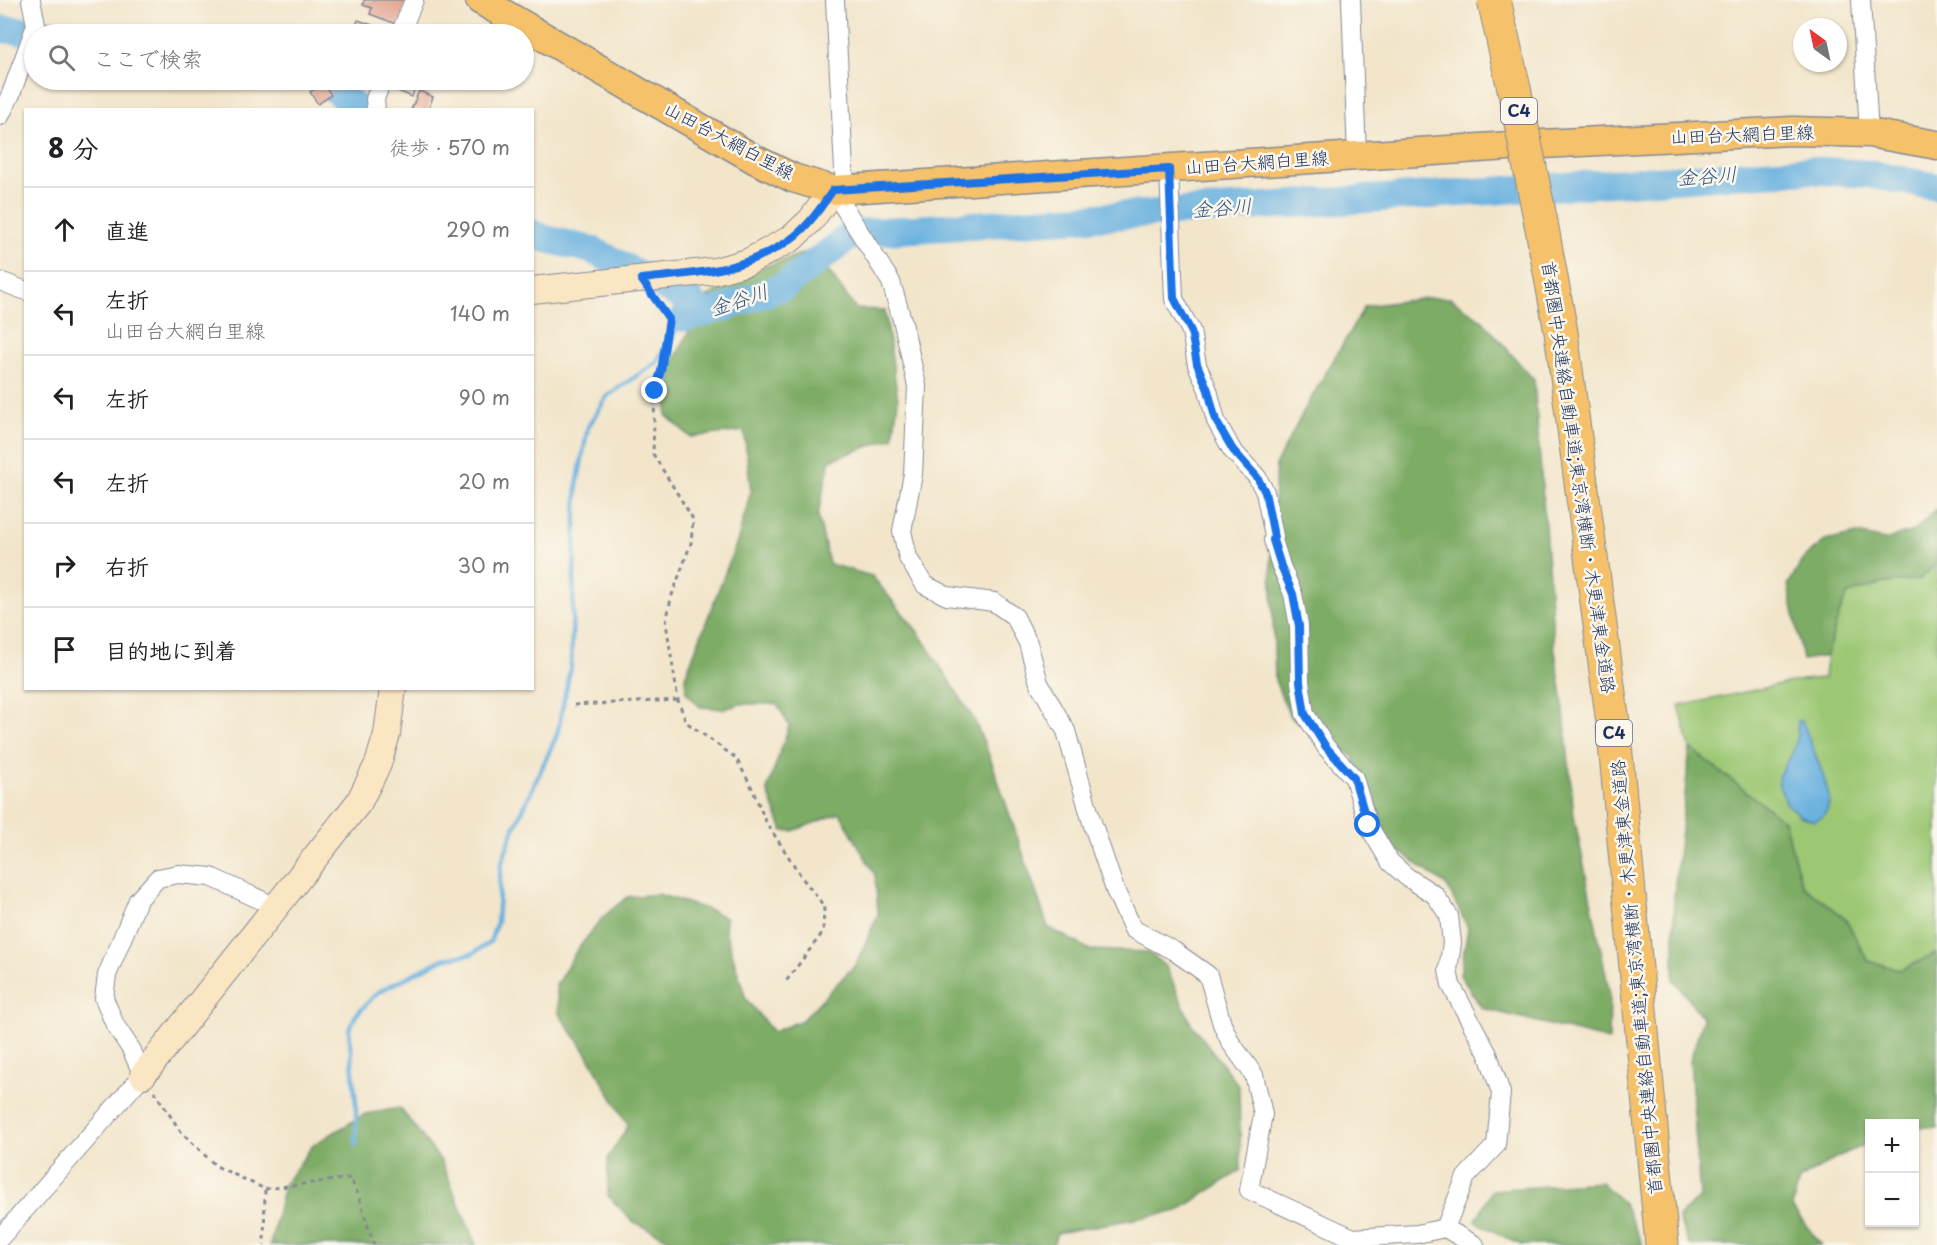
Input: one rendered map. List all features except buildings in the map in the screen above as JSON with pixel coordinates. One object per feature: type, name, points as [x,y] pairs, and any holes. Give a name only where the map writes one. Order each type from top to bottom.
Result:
[{"type":"highway","name":"首都圏中央連絡自動車道;東京湾横断・木更津東金道路","points":[[1494,0],[1542,223],[1561,332],[1613,723],[1662,1245]]},
{"type":"main road","name":"山田台大網白里線","points":[[480,0],[521,24]]},
{"type":"main road","name":"山田台大網白里線","points":[[534,31],[756,160],[793,178],[839,189],[1792,131],[1869,133],[1937,145]]},
{"type":"street","points":[[31,0],[36,24]]},
{"type":"street","points":[[404,24],[414,0]]},
{"type":"street","points":[[835,0],[839,189],[891,282],[917,386],[913,474],[902,531],[908,558],[925,585],[947,596],[994,602],[1015,616],[1028,643],[1039,682],[1066,731],[1094,829],[1115,890],[1133,929],[1174,951],[1208,975],[1222,1024],[1231,1043],[1254,1075],[1263,1114],[1249,1190],[1353,1238],[1417,1234],[1445,1228],[1475,1245]]},
{"type":"street","points":[[1351,0],[1357,156]]},
{"type":"street","points":[[1862,0],[1869,133]]},
{"type":"street","points":[[0,116],[24,58]]},
{"type":"street","points":[[376,108],[375,99],[378,90]]},
{"type":"street","points":[[1169,169],[1174,298],[1191,331],[1197,364],[1208,390],[1216,421],[1233,450],[1257,477],[1265,492],[1273,540],[1293,594],[1299,626],[1300,682],[1305,714],[1326,747],[1354,778],[1368,825],[1390,862],[1407,877],[1435,895],[1449,916],[1452,943],[1448,970],[1451,985],[1488,1054],[1501,1093],[1496,1145],[1466,1177],[1445,1228]]},
{"type":"street","points":[[534,290],[715,271],[748,262],[792,238],[839,189]]},
{"type":"street","points":[[0,281],[24,290]]},
{"type":"street","points":[[0,1238],[143,1075],[359,802],[378,764],[387,734],[393,690]]},
{"type":"street","points":[[143,1075],[130,1048],[115,1025],[104,998],[107,975],[138,900],[158,878],[178,874],[211,877],[276,907]]},
{"type":"path","points":[[641,279],[669,319],[661,371],[655,391],[653,454],[693,519],[691,543],[671,598],[666,623],[678,700],[686,722],[736,758],[766,822],[803,879],[824,906],[823,932],[784,984]]},
{"type":"path","points":[[574,705],[678,700]]},
{"type":"path","points":[[143,1075],[181,1132],[216,1166],[265,1189],[350,1178],[358,1194],[374,1245]]},
{"type":"path","points":[[264,1245],[265,1189]]},
{"type":"green space","points":[[813,250],[856,309],[885,310],[898,400],[893,438],[830,460],[818,515],[829,564],[872,576],[918,632],[974,719],[991,760],[1048,927],[1090,950],[1148,952],[1166,967],[1191,1023],[1239,1086],[1241,1170],[1178,1211],[1057,1233],[1053,1245],[678,1245],[632,1221],[608,1196],[608,1158],[628,1126],[586,1052],[559,1014],[556,985],[577,950],[603,917],[627,897],[658,894],[710,910],[726,918],[725,930],[746,999],[773,1032],[802,1020],[856,964],[878,914],[875,875],[840,813],[793,831],[783,831],[767,790],[789,726],[777,704],[741,704],[724,709],[700,707],[686,692],[685,677],[738,539],[751,491],[744,431],[690,437],[666,415],[673,362],[708,296],[763,267]]},
{"type":"green space","points":[[1427,298],[1450,298],[1482,320],[1534,380],[1554,645],[1563,702],[1574,816],[1610,995],[1609,1040],[1482,1008],[1460,975],[1468,928],[1447,886],[1391,845],[1353,756],[1290,717],[1275,680],[1271,562],[1276,464],[1306,407],[1365,306]]},
{"type":"green space","points":[[1937,508],[1937,564],[1920,579],[1885,583],[1848,594],[1826,656],[1803,660],[1788,585],[1805,557],[1825,541],[1857,534],[1885,540],[1916,530]]},
{"type":"green space","points":[[1937,564],[1937,953],[1901,970],[1868,961],[1845,918],[1802,885],[1784,821],[1690,748],[1679,706],[1802,680],[1824,678],[1832,635],[1848,594],[1885,583],[1920,579]]},
{"type":"green space","points":[[1690,748],[1784,821],[1802,885],[1845,918],[1868,961],[1901,970],[1937,953],[1937,1128],[1919,1126],[1919,1119],[1865,1119],[1865,1145],[1843,1154],[1799,1180],[1792,1207],[1821,1245],[1689,1245],[1678,1217],[1700,1197],[1690,1061],[1703,1018],[1674,980],[1674,894]]},
{"type":"green space","points":[[400,1108],[441,1161],[476,1245],[270,1245],[284,1185],[313,1145],[365,1114]]},
{"type":"green space","points":[[1601,1182],[1624,1204],[1643,1245],[1521,1245],[1475,1222],[1492,1190]]},
{"type":"water","points":[[1798,721],[1803,723],[1828,793],[1827,811],[1814,821],[1800,816],[1787,804],[1779,786],[1778,777],[1792,754],[1797,740]]},
{"type":"waterway","name":"金谷川","points":[[0,29],[24,31]]},
{"type":"waterway","name":"金谷川","points":[[335,90],[357,108]]},
{"type":"waterway","name":"金谷川","points":[[684,318],[724,308],[784,286],[854,233],[1808,170],[1869,174],[1937,187]]},
{"type":"waterway","name":"金谷川","points":[[534,234],[592,250],[691,301],[684,318]]},
{"type":"waterway","points":[[356,1145],[356,1104],[349,1029],[356,1015],[378,992],[443,959],[472,954],[490,942],[497,922],[501,865],[513,831],[557,735],[571,665],[577,485],[588,427],[607,396],[656,363],[684,318]]},
{"type":"route","points":[[655,391],[661,371],[669,319],[641,279],[715,271],[748,262],[792,238],[811,220],[833,190],[1169,169],[1174,298],[1191,331],[1197,364],[1208,390],[1216,421],[1233,450],[1257,477],[1265,492],[1273,540],[1293,594],[1299,626],[1300,682],[1305,714],[1326,747],[1354,778],[1368,825]]}]
